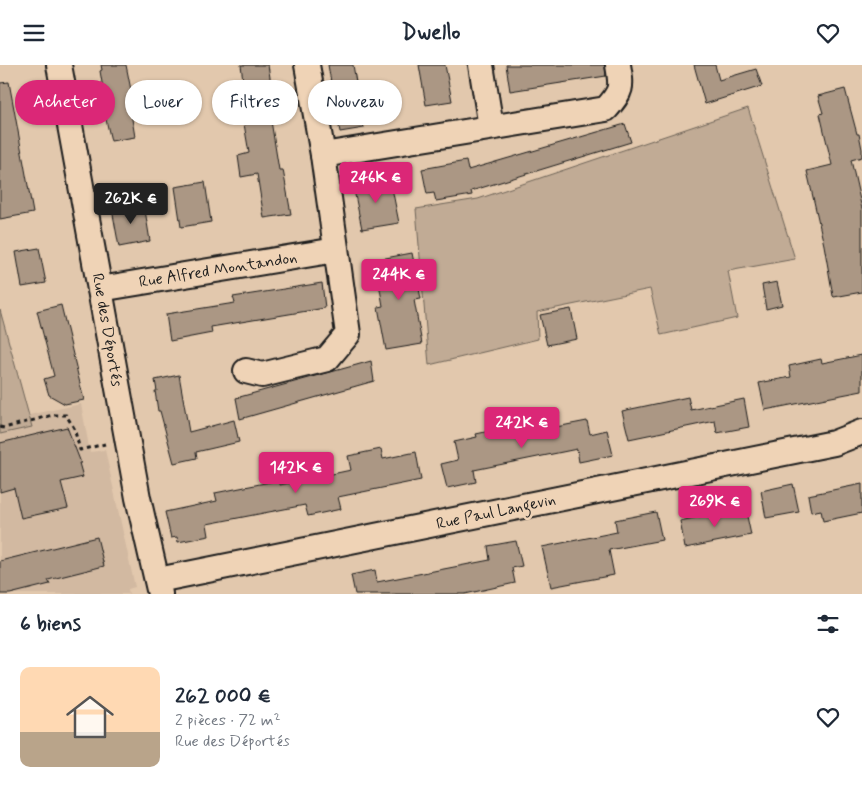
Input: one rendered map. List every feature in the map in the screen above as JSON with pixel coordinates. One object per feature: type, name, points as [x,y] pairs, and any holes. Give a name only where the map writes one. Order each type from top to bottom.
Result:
[{"type":"street","name":"Rue des Déportés","points":[[58,65],[138,498],[159,587]]},
{"type":"street","points":[[246,371],[262,375],[327,359],[348,334],[323,155],[307,65]]},
{"type":"street","points":[[481,65],[491,127]]},
{"type":"street","points":[[323,155],[606,109],[614,100],[621,87],[618,65]]},
{"type":"street","name":"Rue Alfred Montandon","points":[[100,289],[336,250]]},
{"type":"street","points":[[834,443],[862,432]]},
{"type":"street","points":[[834,443],[862,447]]},
{"type":"street","name":"Rue Paul Langevin","points":[[159,587],[834,443]]},
{"type":"path","points":[[0,427],[4,428],[53,415],[66,415],[74,428],[80,450],[127,438]]},
{"type":"shaded area","points":[[748,108],[795,259],[728,271],[737,318],[661,335],[650,289],[537,312],[538,339],[429,365],[416,209],[478,199]]},
{"type":"shaded area","points":[[0,310],[32,427],[0,434]]},
{"type":"shaded area","points":[[81,404],[90,452],[105,450],[135,587],[128,589],[129,594],[0,594],[0,434],[32,427],[29,415]]},
{"type":"building","points":[[101,65],[126,65],[129,80],[125,80],[125,125],[133,125],[135,137],[111,141],[107,125],[115,125],[115,80],[102,80],[100,71],[102,70]]},
{"type":"building","points":[[241,65],[268,65],[270,80],[243,80]]},
{"type":"building","points":[[328,65],[353,65],[356,80],[331,80]]},
{"type":"building","points":[[419,65],[445,65],[452,101],[426,105]]},
{"type":"building","points":[[506,65],[605,65],[606,76],[510,91]]},
{"type":"building","points":[[694,65],[715,65],[719,80],[756,69],[762,86],[705,104]]},
{"type":"building","points":[[9,82],[15,125],[17,125],[33,213],[0,219],[0,83]]},
{"type":"building","points":[[845,89],[862,149],[862,157],[851,160],[862,209],[862,292],[834,297],[807,171],[832,165],[820,114],[823,113],[818,96]]},
{"type":"building","points":[[625,124],[631,142],[471,191],[472,195],[436,201],[434,193],[427,194],[422,169],[466,161],[468,170]]},
{"type":"building","points":[[244,125],[272,125],[279,170],[283,170],[291,214],[264,218],[257,174],[241,177],[238,156],[249,153]]},
{"type":"building","points":[[339,125],[363,125],[364,128],[340,132]]},
{"type":"building","points":[[390,178],[399,223],[362,229],[353,185]]},
{"type":"building","points":[[205,182],[211,222],[181,227],[175,187]]},
{"type":"building","points":[[144,204],[150,241],[119,247],[112,209]]},
{"type":"building","points":[[39,248],[46,283],[22,287],[16,252]]},
{"type":"building","points":[[412,253],[421,299],[414,300],[422,344],[386,350],[378,307],[383,306],[375,260]]},
{"type":"building","points":[[777,282],[782,305],[766,309],[762,285]]},
{"type":"building","points":[[322,283],[325,308],[211,327],[212,333],[170,341],[166,314],[235,303],[233,297]]},
{"type":"building","points":[[61,305],[84,400],[65,404],[49,395],[44,379],[54,376],[37,311]]},
{"type":"building","points":[[571,309],[577,339],[547,345],[540,315]]},
{"type":"building","points":[[862,355],[862,391],[765,410],[759,383],[791,377],[789,366],[821,359],[822,363]]},
{"type":"building","points":[[371,361],[374,381],[240,419],[236,398]]},
{"type":"building","points":[[179,375],[189,432],[234,420],[239,442],[196,452],[197,458],[174,463],[160,411],[158,411],[155,380]]},
{"type":"building","points":[[688,397],[691,410],[744,399],[749,427],[717,433],[715,421],[629,439],[622,411]]},
{"type":"building","points":[[587,421],[590,434],[607,430],[613,455],[579,462],[577,449],[474,470],[476,482],[447,488],[441,464],[458,460],[454,442],[477,437],[476,434],[518,425],[520,434]]},
{"type":"building","points":[[67,427],[81,463],[79,463],[83,477],[61,482],[68,508],[21,518],[14,488],[0,492],[0,443]]},
{"type":"building","points":[[381,449],[383,459],[416,452],[421,480],[338,497],[341,509],[308,516],[305,505],[207,524],[209,536],[178,542],[177,537],[171,538],[165,512],[217,501],[215,493],[280,480],[280,485],[351,470],[348,456]]},
{"type":"building","points":[[793,484],[799,512],[766,518],[761,491]]},
{"type":"building","points":[[862,484],[862,513],[823,521],[821,510],[811,512],[808,495]]},
{"type":"building","points":[[745,507],[751,535],[685,548],[680,521]]},
{"type":"building","points":[[656,512],[662,540],[609,550],[614,575],[551,587],[542,547],[617,532],[615,520]]},
{"type":"building","points":[[97,537],[104,566],[48,580],[50,584],[10,594],[0,594],[0,561]]},
{"type":"building","points":[[516,541],[522,566],[512,568],[515,583],[465,594],[355,594],[351,575],[375,570],[377,582],[490,560],[488,546]]}]
